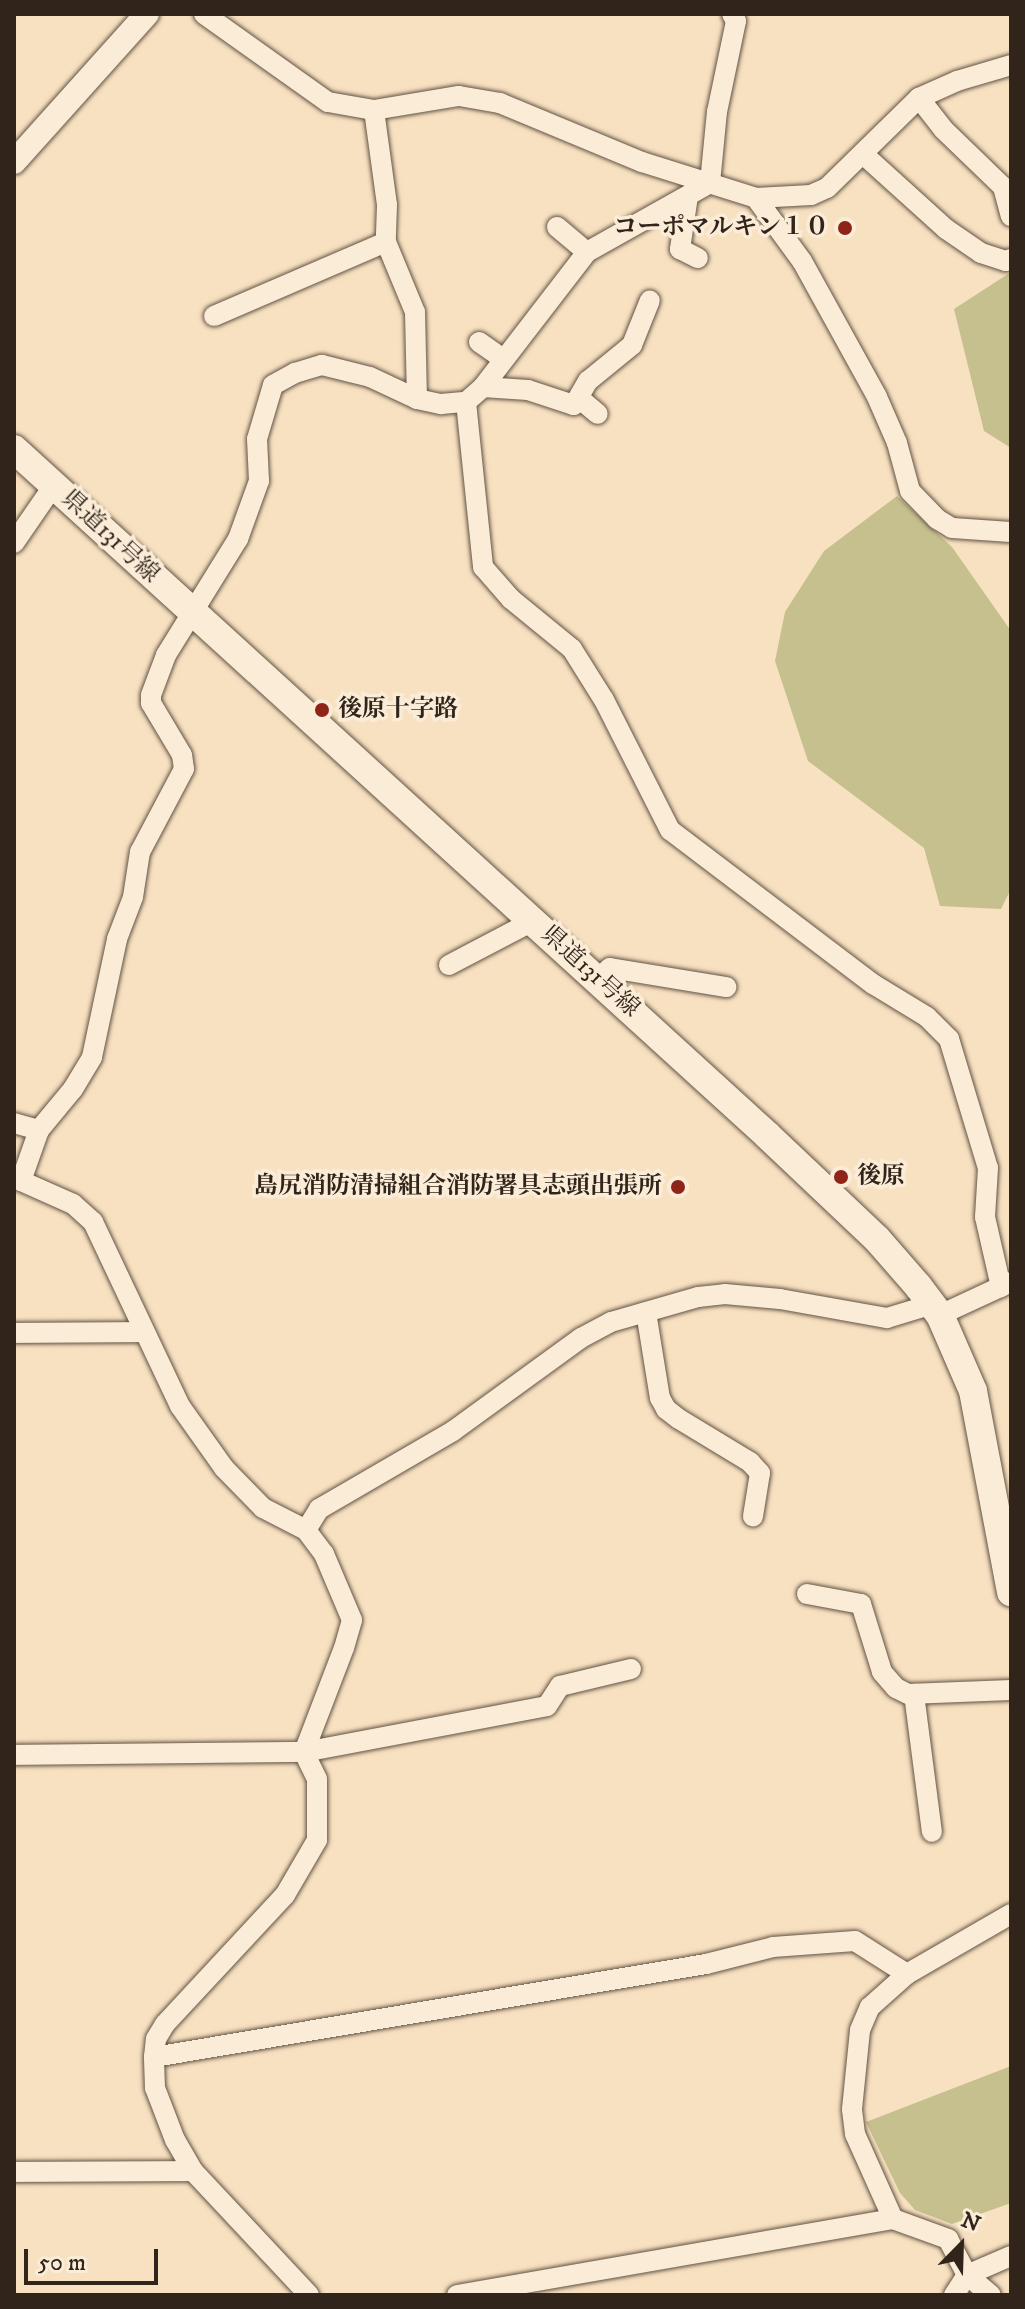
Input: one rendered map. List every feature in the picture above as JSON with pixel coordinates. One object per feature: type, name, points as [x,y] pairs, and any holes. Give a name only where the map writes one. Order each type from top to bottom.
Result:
[{"type":"main road","name":"県道131号線","points":[[14,449],[598,979],[877,1239],[936,1310],[973,1391],[1011,1592]]},
{"type":"street","points":[[14,162],[147,14]]},
{"type":"street","points":[[204,14],[328,102],[374,110],[459,96],[500,103],[642,162],[756,198],[811,195],[827,188],[919,98],[957,81],[1011,65]]},
{"type":"street","points":[[710,183],[717,112],[736,21],[732,14]]},
{"type":"street","points":[[919,98],[943,129],[1003,187],[1011,216]]},
{"type":"street","points":[[374,110],[387,205],[386,242],[415,312],[417,399]]},
{"type":"street","points":[[863,154],[946,229],[981,253],[1006,261],[1011,259]]},
{"type":"street","points":[[309,2295],[193,2171],[175,2140],[155,2088],[154,2057],[156,2039],[165,2024],[285,1895],[317,1840],[317,1779],[304,1752],[352,1620],[324,1554],[306,1530],[263,1508],[224,1468],[180,1406],[93,1222],[73,1204],[21,1181],[39,1130],[73,1089],[92,1057],[117,939],[133,897],[140,852],[184,769],[182,755],[151,703],[151,695],[166,655],[238,539],[259,481],[257,439],[273,385],[295,373],[322,365],[370,377],[417,399],[441,404],[466,402],[483,387],[587,252],[710,183]]},
{"type":"street","points":[[688,196],[680,249],[698,258]]},
{"type":"street","points":[[756,198],[802,261],[882,408],[897,443],[910,491],[937,519],[952,528],[1011,532]]},
{"type":"street","points":[[557,227],[587,252]]},
{"type":"street","points":[[214,316],[386,242]]},
{"type":"street","points":[[483,387],[528,390],[574,405],[588,381],[632,345],[650,300]]},
{"type":"street","points":[[479,342],[503,359]]},
{"type":"street","points":[[580,399],[598,414]]},
{"type":"street","points":[[306,1530],[319,1509],[453,1431],[581,1338],[611,1322],[698,1297],[740,1294],[887,1318],[936,1310],[1006,1285],[985,1217],[988,1168],[949,1039],[927,1017],[873,984],[670,830],[604,700],[572,649],[511,599],[483,567],[466,402]]},
{"type":"street","points":[[14,543],[54,485]]},
{"type":"street","points":[[449,965],[533,921]]},
{"type":"street","points":[[598,979],[610,968],[726,987]]},
{"type":"street","points":[[14,1123],[39,1130]]},
{"type":"street","points":[[646,1312],[660,1398],[666,1409],[679,1419],[750,1462],[760,1473],[753,1516]]},
{"type":"street","points":[[14,1333],[143,1332]]},
{"type":"street","points":[[807,1594],[861,1604],[882,1672],[896,1688],[914,1694],[1011,1690]]},
{"type":"street","points":[[14,1755],[304,1752],[547,1706],[560,1686],[631,1669]]},
{"type":"street","points":[[914,1694],[932,1832]]},
{"type":"street","points":[[893,2219],[855,2134],[852,2109],[860,2030],[870,2007],[907,1974],[1011,1914]]},
{"type":"street","points":[[154,2057],[706,1964],[773,1947],[855,1941],[907,1974]]},
{"type":"street","points":[[14,2172],[193,2171]]},
{"type":"street","points":[[457,2295],[818,2229],[893,2219],[948,2239],[967,2275],[991,2295]]},
{"type":"street","points":[[954,2295],[967,2275],[1011,2256]]},
{"type":"shaded area","points":[[1011,272],[1011,448],[984,431],[954,309]]},
{"type":"shaded area","points":[[897,496],[952,547],[1011,631],[1011,889],[1001,909],[940,906],[924,848],[808,761],[775,661],[785,612],[824,551]]},
{"type":"shaded area","points":[[1011,2066],[1011,2203],[952,2224],[915,2210],[900,2193],[866,2122]]},
{"type":"place","name":"コーポマルキン１０","points":[[845,228]]},
{"type":"place","name":"後原十字路","points":[[322,710]]},
{"type":"place","name":"後原","points":[[841,1177]]},
{"type":"place","name":"島尻消防清掃組合消防署具志頭出張所","points":[[678,1187]]}]
